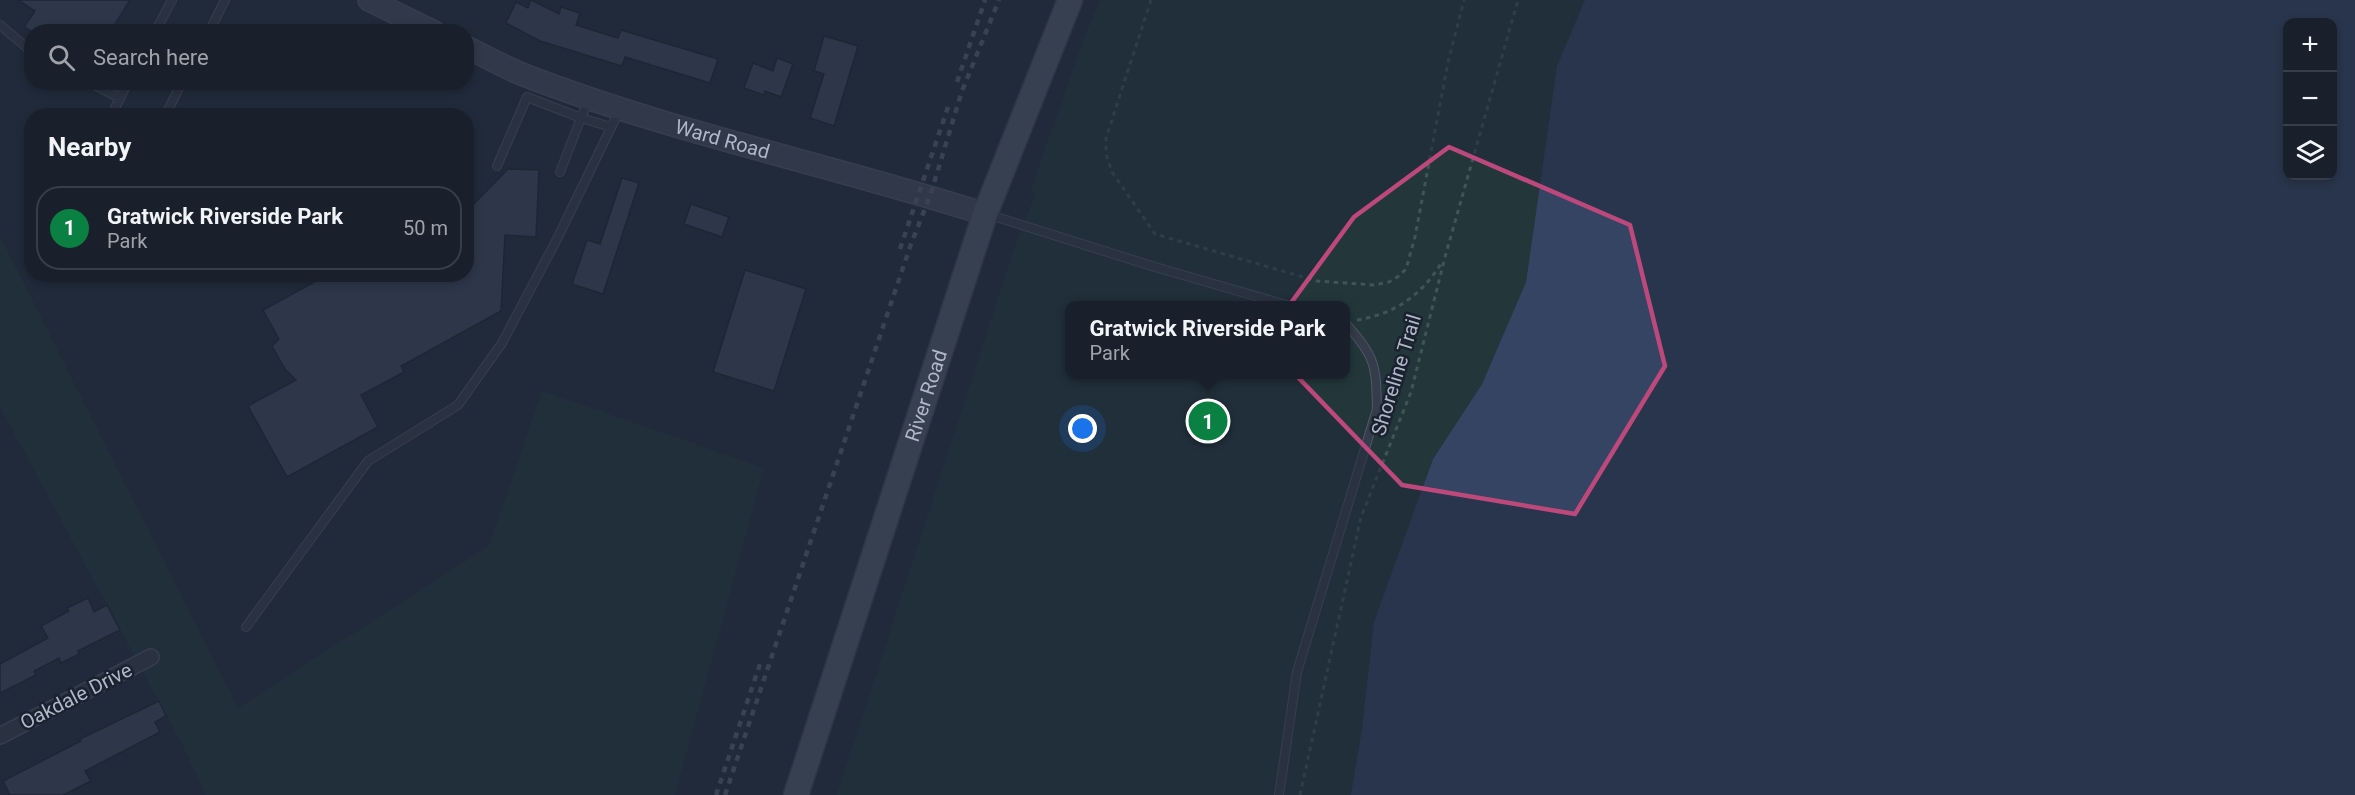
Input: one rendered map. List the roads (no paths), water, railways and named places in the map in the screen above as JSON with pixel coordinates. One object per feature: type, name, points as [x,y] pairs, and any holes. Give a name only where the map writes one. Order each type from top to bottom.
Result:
[{"type":"main road","points":[[369,0],[418,24]]},
{"type":"main road","name":"River Road","points":[[796,795],[985,214],[1070,0]]},
{"type":"main road","name":"Ward Road","points":[[474,52],[531,88],[590,97],[657,120],[919,193],[985,214]]},
{"type":"street","name":"Oakdale Drive","points":[[0,736],[151,657]]},
{"type":"lane","points":[[159,24],[172,0]]},
{"type":"lane","points":[[213,24],[225,0]]},
{"type":"lane","points":[[0,25],[24,45]]},
{"type":"lane","points":[[496,166],[531,88],[580,118],[611,128]]},
{"type":"lane","points":[[104,90],[120,98]]},
{"type":"lane","points":[[115,108],[124,90]]},
{"type":"lane","points":[[169,108],[178,90]]},
{"type":"lane","points":[[560,172],[590,97]]},
{"type":"lane","points":[[246,627],[368,461],[458,405],[502,343],[557,239],[620,108]]},
{"type":"lane","points":[[985,214],[1273,301]]},
{"type":"lane","points":[[1279,795],[1297,672],[1377,409],[1376,373],[1366,346],[1350,328]]},
{"type":"water","points":[[1585,0],[2355,0],[2355,795],[1351,795],[1362,729],[1374,622],[1433,459],[1482,384],[1526,282],[1557,66]]},
{"type":"railway","points":[[957,82],[985,0]]},
{"type":"railway","points":[[725,795],[911,244],[930,196],[962,91],[999,0]]},
{"type":"railway","points":[[900,249],[948,107]]},
{"type":"railway","points":[[716,795],[761,661]]},
{"type":"place","name":"Gratwick Riverside Park","points":[[1208,421]]}]
